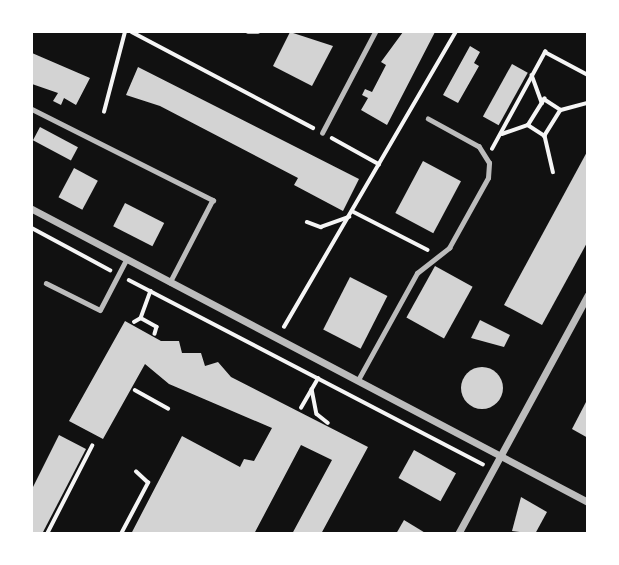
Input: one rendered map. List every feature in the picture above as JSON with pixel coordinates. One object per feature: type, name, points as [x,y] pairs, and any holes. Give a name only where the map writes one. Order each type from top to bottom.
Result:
[{"type":"street","points":[[32,209],[587,502]]},
{"type":"street","points":[[458,534],[587,295]]},
{"type":"lane","points":[[248,32],[258,32]]},
{"type":"lane","points":[[322,133],[375,32]]},
{"type":"lane","points":[[32,109],[213,200],[170,283]]},
{"type":"lane","points":[[358,380],[417,272],[449,248],[488,178],[486,159],[479,147],[428,119]]},
{"type":"lane","points":[[46,283],[100,310],[126,260]]},
{"type":"path","points":[[104,112],[125,32]]},
{"type":"path","points":[[132,32],[379,164]]},
{"type":"path","points":[[282,359],[297,334],[284,328],[456,32]]},
{"type":"path","points":[[486,159],[545,52],[587,75]]},
{"type":"path","points":[[532,75],[542,103]]},
{"type":"path","points":[[542,103],[561,110],[587,103]]},
{"type":"path","points":[[500,135],[528,125],[542,103]]},
{"type":"path","points":[[553,172],[545,136],[561,110]]},
{"type":"path","points":[[528,125],[545,136]]},
{"type":"path","points":[[352,211],[438,255]]},
{"type":"path","points":[[307,222],[321,227],[349,216]]},
{"type":"path","points":[[32,228],[493,470]]},
{"type":"path","points":[[134,322],[141,318],[152,291]]},
{"type":"path","points":[[141,318],[158,327],[155,334]]},
{"type":"path","points":[[301,408],[318,378]]},
{"type":"path","points":[[312,389],[317,414],[328,423]]},
{"type":"path","points":[[135,390],[169,408]]},
{"type":"path","points":[[47,534],[92,446]]},
{"type":"path","points":[[121,534],[148,483],[136,472]]},
{"type":"building","points":[[290,32],[333,46],[312,86],[273,66]]},
{"type":"building","points":[[403,32],[435,32],[387,125],[361,110],[368,98],[362,95],[365,89],[372,92],[386,65],[381,62]]},
{"type":"building","points":[[470,46],[480,52],[474,63],[479,66],[458,103],[443,95]]},
{"type":"building","points":[[32,53],[90,78],[76,105],[64,98],[61,105],[53,101],[58,93],[32,84]]},
{"type":"building","points":[[512,64],[528,73],[499,125],[483,116]]},
{"type":"building","points":[[138,67],[359,179],[343,211],[294,185],[298,178],[160,106],[126,95]]},
{"type":"building","points":[[40,127],[78,147],[71,160],[33,140]]},
{"type":"building","points":[[588,150],[588,241],[542,325],[504,305]]},
{"type":"building","points":[[423,161],[461,181],[433,233],[395,213]]},
{"type":"building","points":[[74,168],[98,181],[82,210],[59,197]]},
{"type":"building","points":[[125,203],[164,223],[152,246],[113,226]]},
{"type":"building","points":[[435,266],[473,287],[444,338],[406,318]]},
{"type":"building","points":[[350,277],[387,296],[361,349],[323,330]]},
{"type":"building","points":[[480,320],[510,335],[504,347],[471,338]]},
{"type":"building","points":[[125,321],[161,341],[179,341],[182,353],[201,353],[205,366],[218,362],[231,377],[368,447],[321,534],[292,534],[332,460],[301,445],[254,534],[131,534],[182,436],[240,467],[244,459],[254,461],[272,428],[169,384],[145,364],[103,439],[69,421]]},
{"type":"building","points":[[482,367],[497,373],[503,388],[497,403],[482,409],[467,403],[461,388],[467,373]]},
{"type":"building","points":[[586,402],[588,403],[588,438],[572,429]]},
{"type":"building","points":[[59,435],[86,449],[42,534],[32,534],[32,489]]},
{"type":"building","points":[[414,450],[456,473],[440,501],[398,478]]},
{"type":"building","points":[[521,497],[547,512],[535,534],[512,531]]},
{"type":"building","points":[[404,520],[427,534],[396,534]]}]
